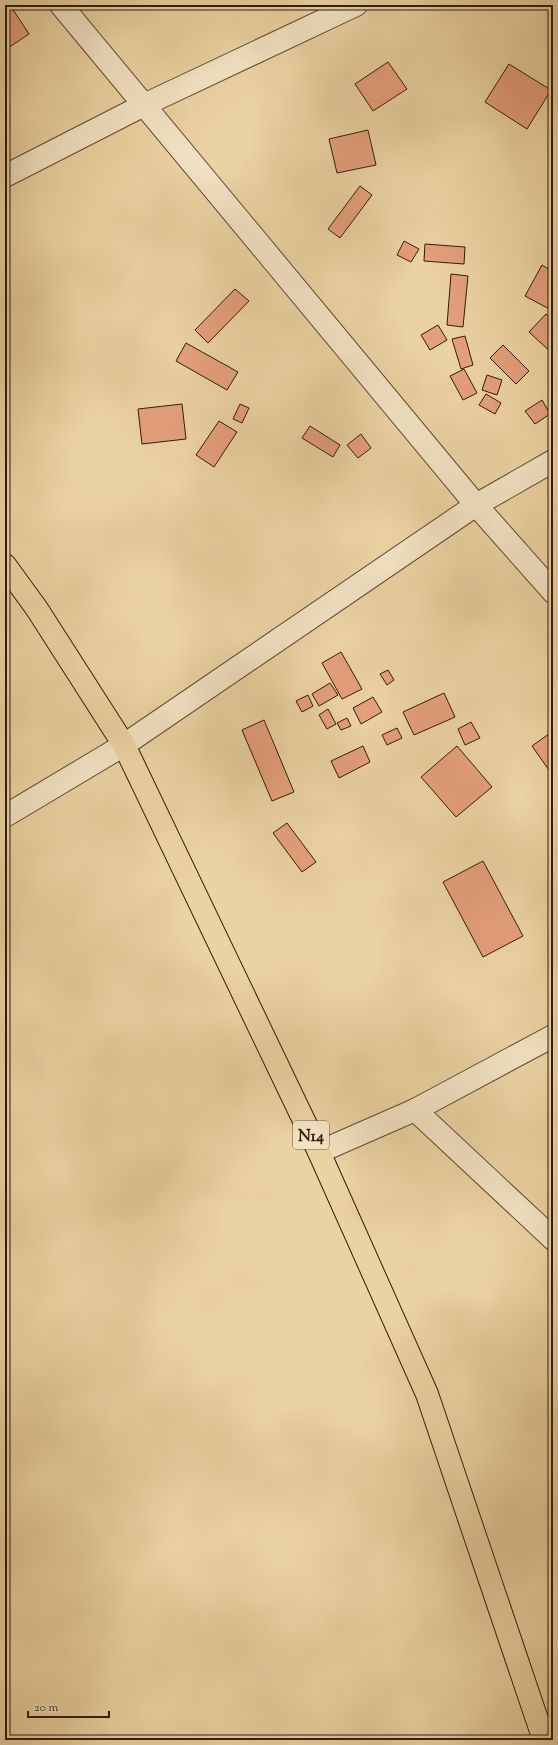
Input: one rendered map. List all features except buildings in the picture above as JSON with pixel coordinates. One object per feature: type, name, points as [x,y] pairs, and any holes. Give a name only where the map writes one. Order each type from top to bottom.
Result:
[{"type":"highway","name":"N14","points":[[5,565],[37,609],[124,746],[319,1152],[427,1394],[544,1740]]},
{"type":"street","points":[[61,5],[476,505],[553,592]]},
{"type":"street","points":[[5,176],[144,105],[356,5]]},
{"type":"street","points":[[5,816],[124,746],[476,505],[553,461]]},
{"type":"street","points":[[319,1152],[415,1110],[553,1036]]},
{"type":"street","points":[[415,1110],[553,1239]]}]
